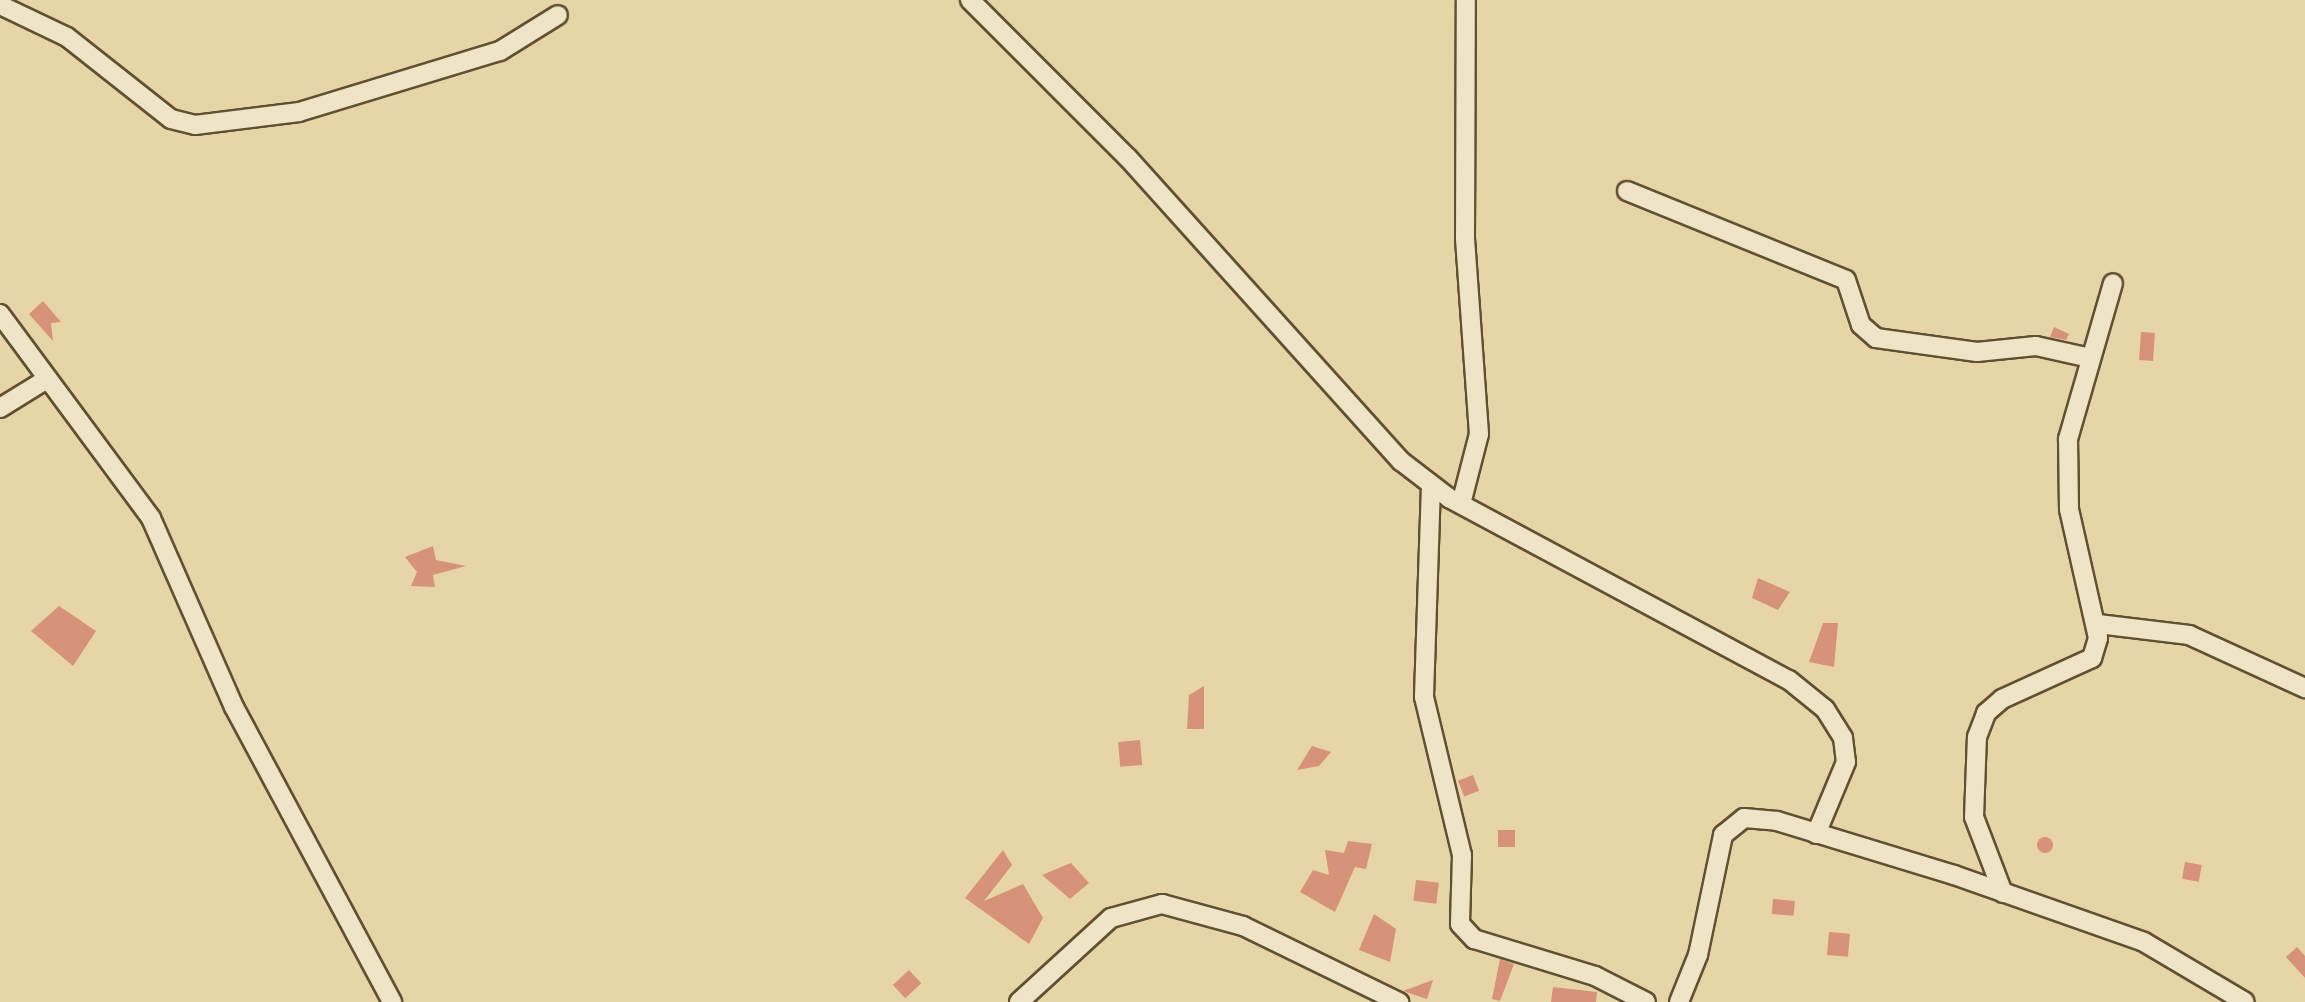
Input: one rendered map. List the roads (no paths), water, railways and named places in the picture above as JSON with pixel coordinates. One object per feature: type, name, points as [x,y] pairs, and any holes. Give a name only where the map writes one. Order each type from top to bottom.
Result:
[{"type":"street","points":[[970,0],[1128,158],[1229,278],[1431,485],[1811,696],[1843,738],[1846,762],[1816,834]]},
{"type":"street","points":[[1461,504],[1479,434],[1464,224],[1466,0]]},
{"type":"street","points":[[0,5],[67,37],[171,119],[195,125],[299,112],[500,51],[558,15]]},
{"type":"street","points":[[1627,191],[1846,280],[1861,325],[1876,338],[1977,352],[2036,346],[2090,358]]},
{"type":"street","points":[[2003,893],[1974,817],[1977,737],[1986,713],[2002,699],[2092,658],[2098,624],[2069,509],[2068,439],[2113,283]]},
{"type":"street","points":[[0,314],[170,552],[234,707],[392,1002]]},
{"type":"street","points":[[0,408],[47,379]]},
{"type":"street","points":[[1431,485],[1424,697],[1462,855],[1460,924],[1474,939],[1595,976],[1646,1002]]},
{"type":"street","points":[[2098,624],[2189,635],[2305,688]]},
{"type":"street","points":[[1679,1002],[1698,955],[1728,827],[1744,818],[1777,821],[2144,942],[2245,1002]]},
{"type":"street","points":[[1019,1002],[1111,918],[1162,904],[1243,926],[1399,1002]]}]
